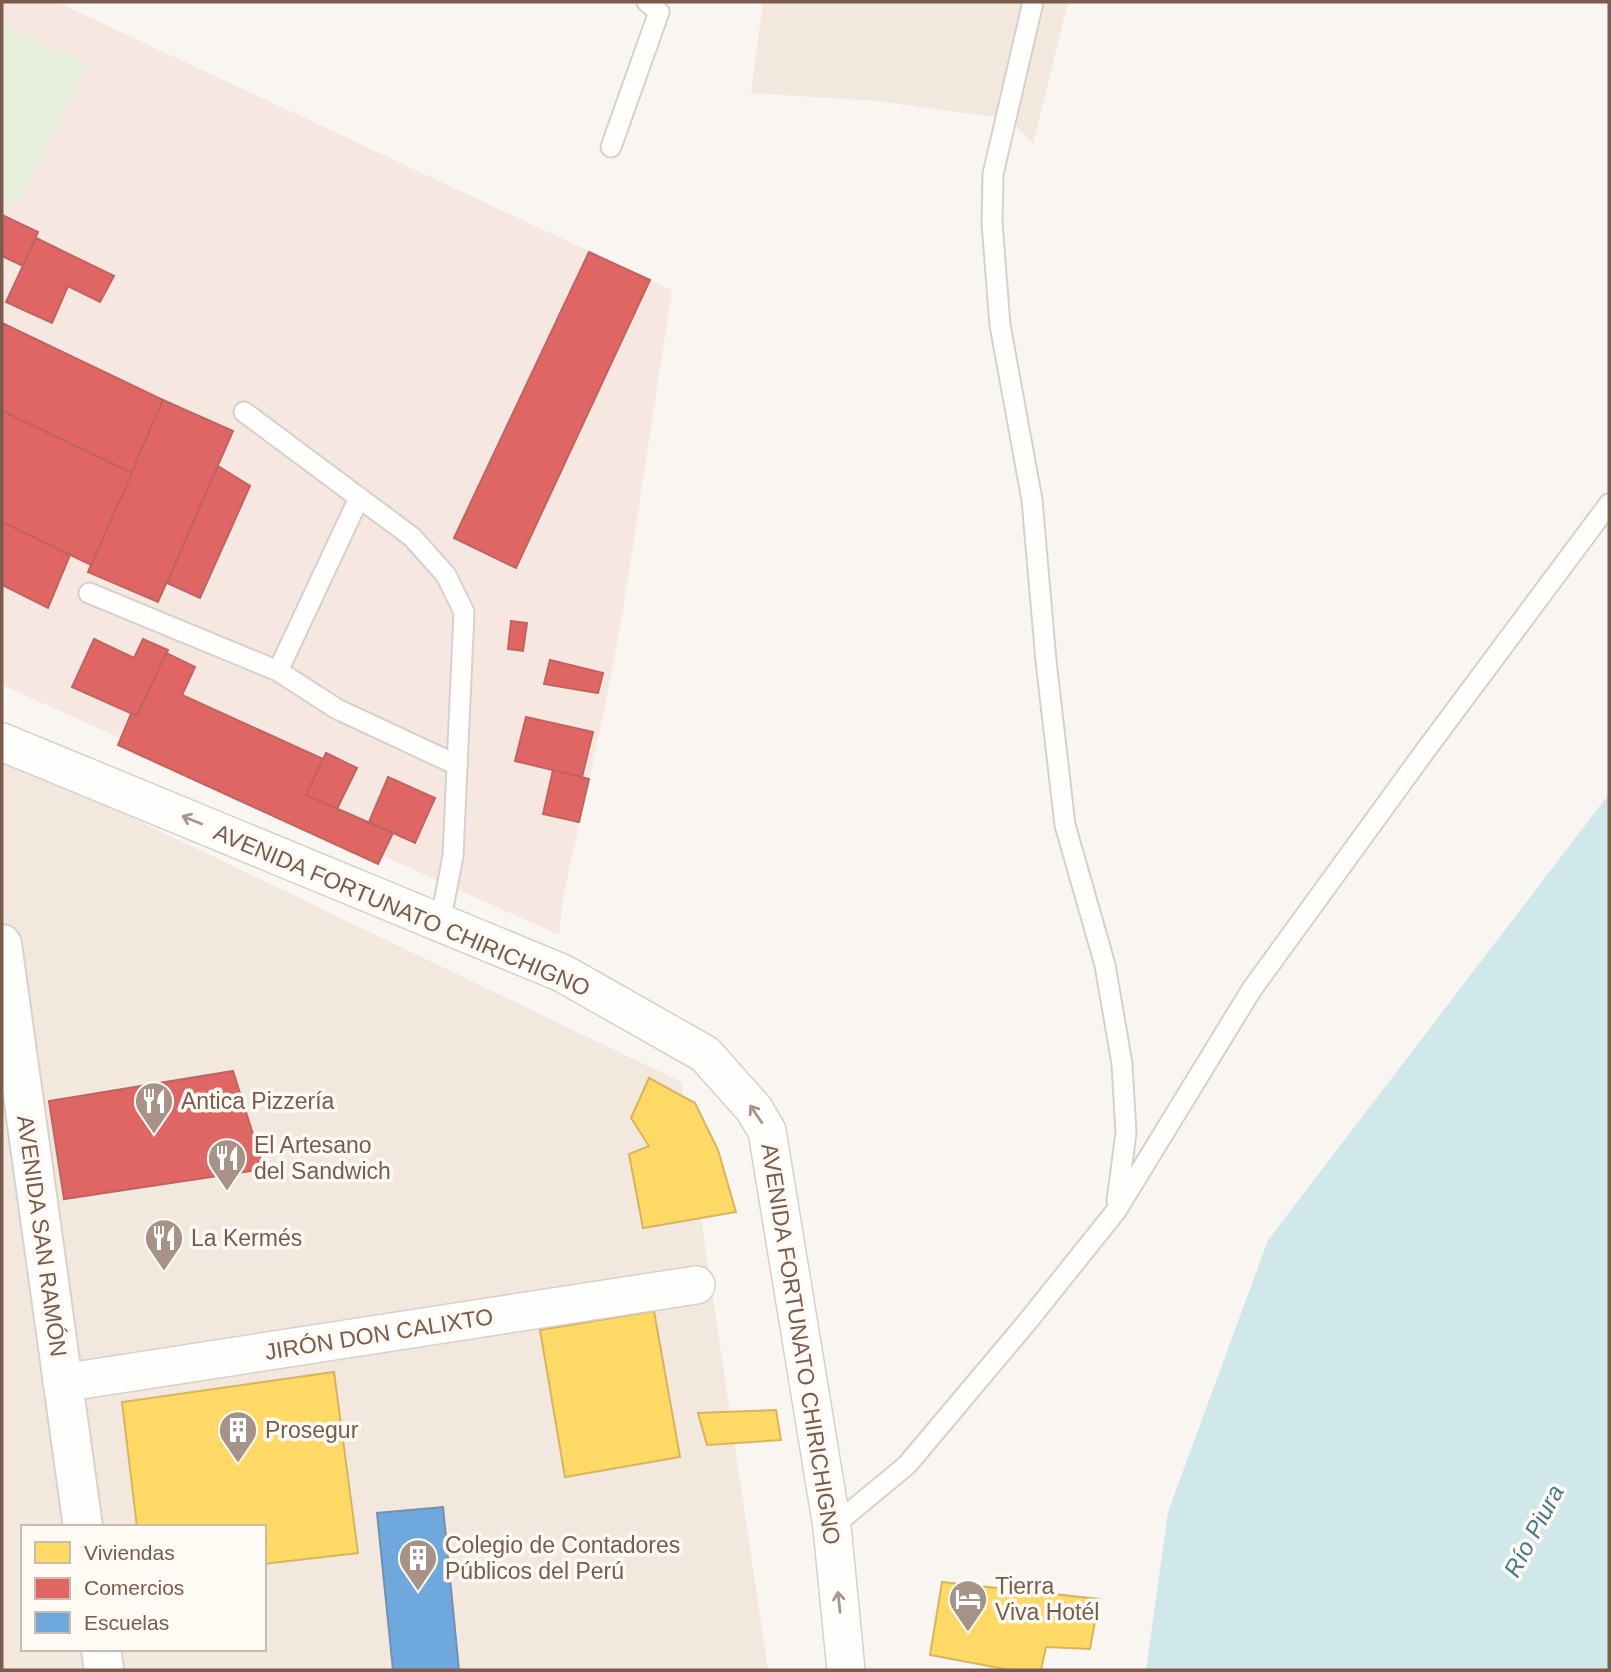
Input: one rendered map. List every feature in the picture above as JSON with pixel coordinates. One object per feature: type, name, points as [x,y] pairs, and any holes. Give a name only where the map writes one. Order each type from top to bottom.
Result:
[{"type":"main road","name":"AVENIDA SAN RAMÓN","points":[[2,944],[83,1525]]},
{"type":"main road","points":[[101,1651],[104,1670]]},
{"type":"street","name":"AVENIDA FORTUNATO CHIRICHIGNO","points":[[2,742],[562,974],[705,1054],[754,1110],[767,1131],[832,1527],[846,1670]]},
{"type":"street","name":"JIRÓN DON CALIXTO","points":[[62,1383],[696,1285]]},
{"type":"lane","points":[[611,147],[659,12],[647,2]]},
{"type":"lane","points":[[1033,2],[993,174],[993,236],[1000,325],[1031,500],[1065,825],[1105,965],[1122,1065],[1126,1133],[1116,1211]]},
{"type":"lane","points":[[244,412],[412,537],[446,575],[464,612],[453,856],[440,923]]},
{"type":"lane","points":[[278,671],[359,498]]},
{"type":"lane","points":[[832,1527],[908,1465],[1116,1211],[1252,989],[1609,504]]},
{"type":"lane","points":[[89,593],[278,671],[337,709],[457,765]]},
{"type":"shaded area","points":[[2,2],[57,2],[672,290],[624,604],[603,717],[564,893],[559,935],[2,685]]},
{"type":"shaded area","points":[[763,2],[1068,2],[1033,144],[1009,119],[877,101],[751,93]]},
{"type":"shaded area","points":[[2,755],[681,1082],[768,1670],[2,1670]]},
{"type":"green space","points":[[2,24],[88,64],[17,206],[2,199]]},
{"type":"water","name":"Río Piura","points":[[1609,794],[1609,1670],[1146,1670],[1168,1512],[1268,1240]]},
{"type":"building: Viviendas","points":[[649,1078],[695,1103],[718,1150],[736,1212],[643,1228],[629,1154],[649,1146],[631,1118]]},
{"type":"building: Viviendas","points":[[654,1311],[680,1457],[565,1477],[540,1330]]},
{"type":"building: Viviendas","name":"Prosegur","points":[[334,1372],[358,1553],[266,1564],[266,1525],[137,1525],[122,1402]]},
{"type":"building: Viviendas","points":[[776,1410],[781,1440],[707,1445],[698,1413]]},
{"type":"building: Viviendas","points":[[942,1582],[1099,1599],[1090,1649],[1046,1647],[1041,1670],[1010,1670],[930,1655]]},
{"type":"building: Comercios","points":[[2,215],[38,232],[23,266],[2,256]]},
{"type":"building: Comercios","points":[[36,238],[114,276],[100,302],[68,286],[52,323],[6,302]]},
{"type":"building: Comercios","points":[[589,252],[650,280],[516,568],[454,538]]},
{"type":"building: Comercios","points":[[2,323],[163,400],[132,473],[2,411]]},
{"type":"building: Comercios","points":[[163,400],[233,431],[158,602],[88,572]]},
{"type":"building: Comercios","points":[[2,411],[132,473],[91,565],[2,522]]},
{"type":"building: Comercios","points":[[218,466],[250,486],[200,598],[167,583]]},
{"type":"building: Comercios","points":[[2,522],[70,555],[48,608],[2,585]]},
{"type":"building: Comercios","points":[[511,621],[527,623],[523,651],[508,649]]},
{"type":"building: Comercios","points":[[94,639],[134,658],[143,639],[168,650],[137,716],[72,687]]},
{"type":"building: Comercios","points":[[166,653],[195,667],[182,695],[323,759],[306,795],[393,833],[378,864],[118,745],[131,714],[137,716]]},
{"type":"building: Comercios","points":[[550,660],[603,673],[598,693],[544,684]]},
{"type":"building: Comercios","points":[[526,717],[593,732],[582,777],[515,761]]},
{"type":"building: Comercios","points":[[326,753],[357,768],[337,809],[306,795]]},
{"type":"building: Comercios","points":[[553,770],[589,779],[579,822],[543,814]]},
{"type":"building: Comercios","points":[[388,777],[435,798],[415,843],[369,822]]},
{"type":"building: Comercios","name":"Antica Pizzería","points":[[233,1071],[264,1169],[64,1199],[49,1101]]},
{"type":"building: Escuelas","name":"Colegio de Contadores Públicos del Perú","points":[[443,1507],[459,1670],[393,1670],[377,1513]]},
{"type":"place","name":"Antica Pizzería","points":[[154,1135]]},
{"type":"place","name":"El Artesano del Sandwich","points":[[227,1192]]},
{"type":"place","name":"La Kermés","points":[[164,1272]]},
{"type":"place","name":"Prosegur","points":[[238,1464]]},
{"type":"place","name":"Colegio de Contadores Públicos del Perú","points":[[418,1592]]},
{"type":"place","name":"Tierra Viva Hotél","points":[[968,1633]]}]
